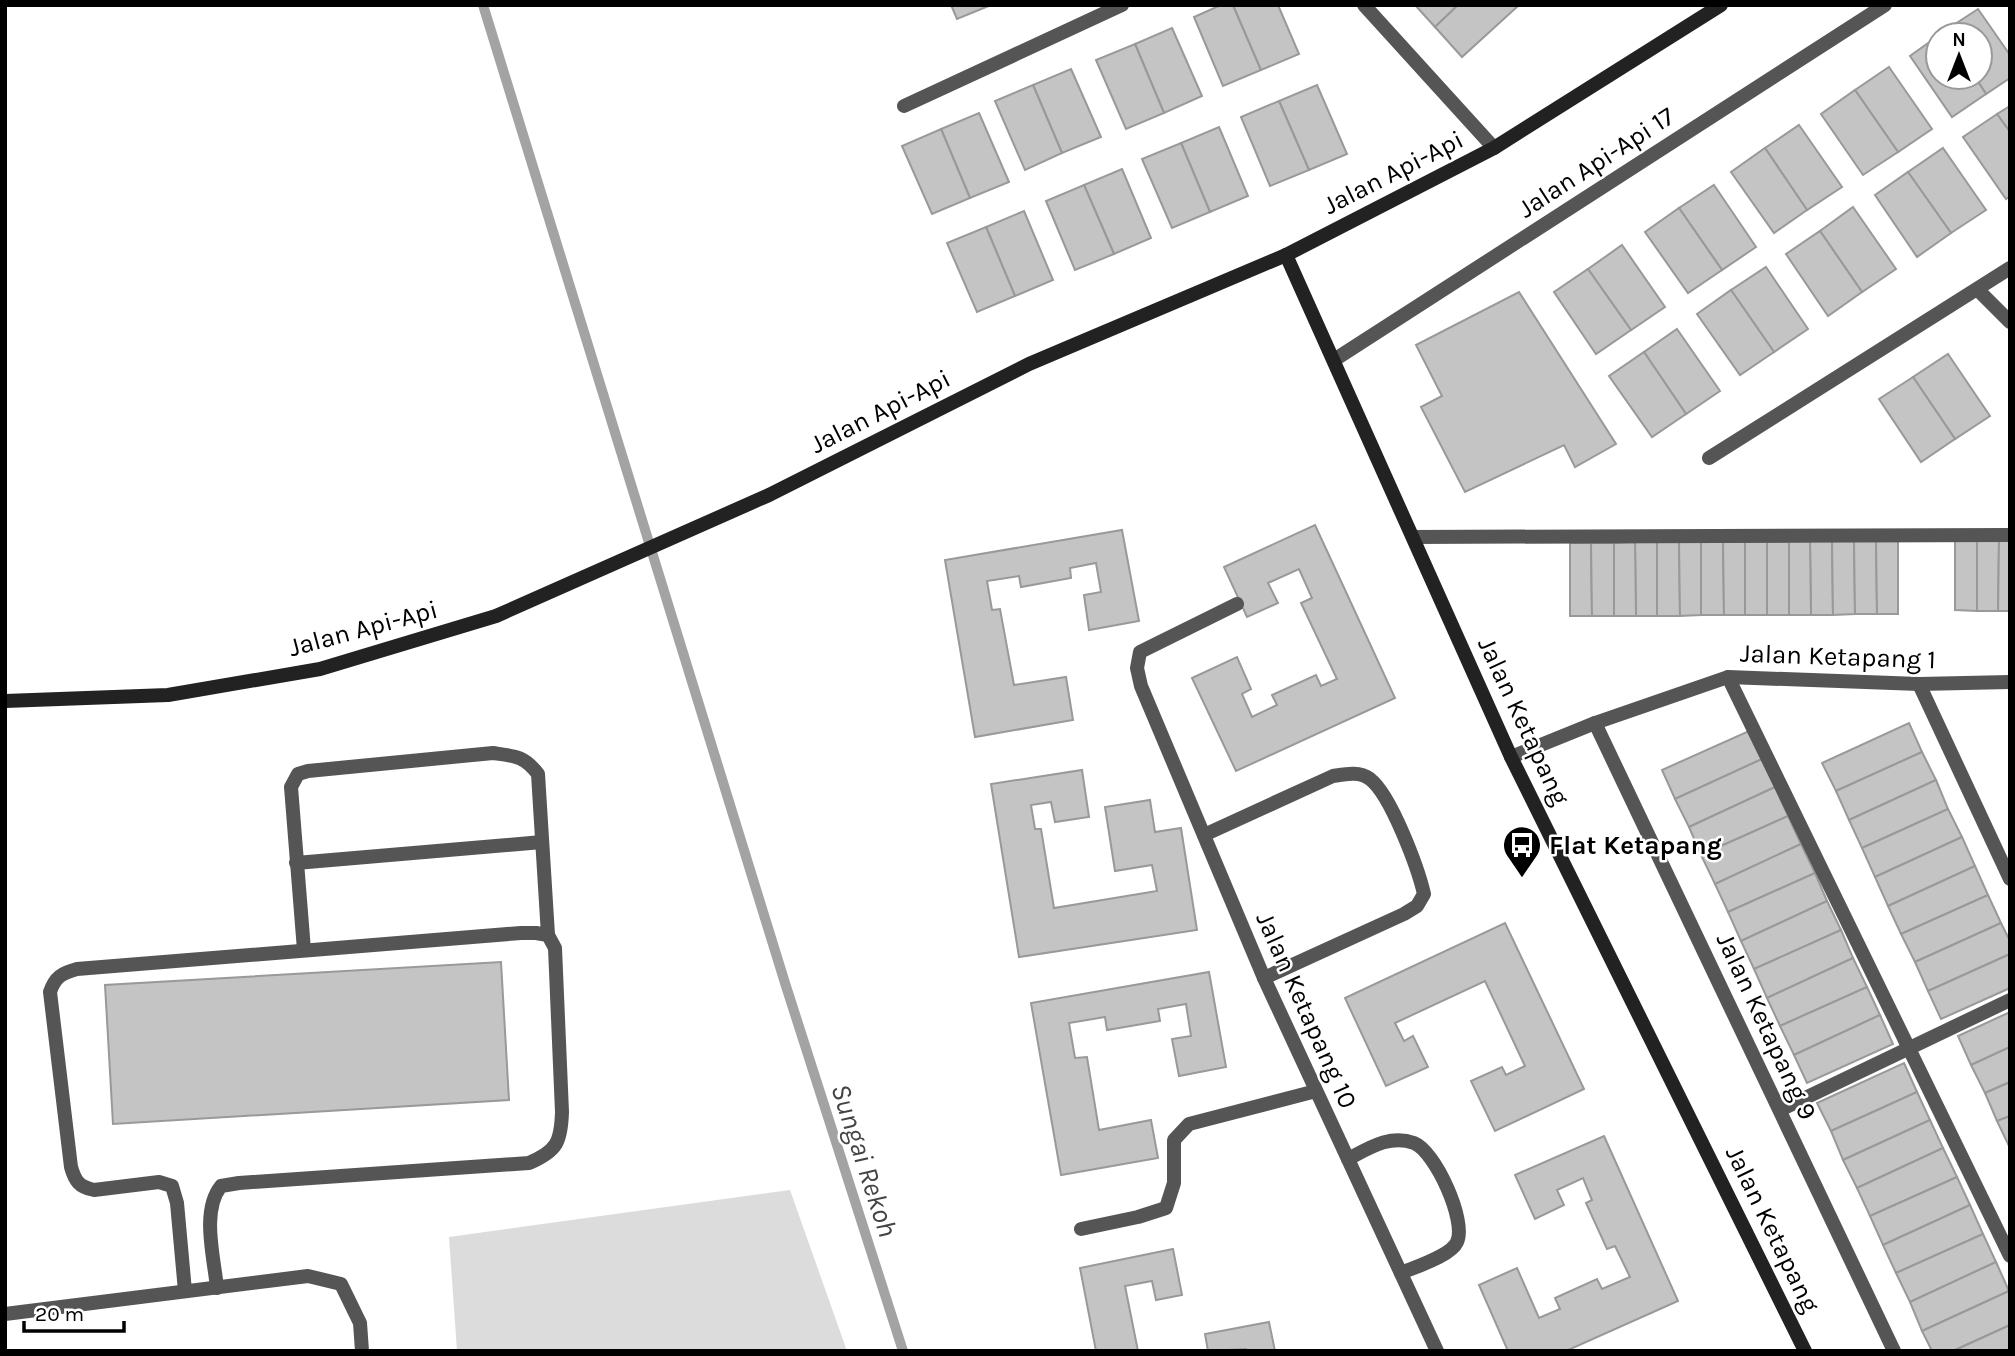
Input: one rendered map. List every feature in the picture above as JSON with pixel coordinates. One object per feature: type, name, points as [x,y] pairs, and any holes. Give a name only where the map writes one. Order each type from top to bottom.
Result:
[{"type":"street","points":[[904,106],[1122,5]]},
{"type":"street","points":[[1364,5],[1494,148]]},
{"type":"street","name":"Jalan Api-Api","points":[[5,701],[168,695],[320,669],[496,616],[769,495],[1028,364],[1286,255],[1494,148],[1721,5]]},
{"type":"street","name":"Jalan Api-Api 17","points":[[1334,360],[1885,5]]},
{"type":"street","name":"Jalan Ketapang","points":[[1286,255],[1511,757],[1805,1351]]},
{"type":"street","points":[[1709,458],[2010,268]]},
{"type":"street","points":[[1978,290],[2010,322]]},
{"type":"street","points":[[1413,537],[2010,535]]},
{"type":"street","name":"Jalan Ketapang 10","points":[[1237,604],[1140,652],[1138,668],[1141,686],[1264,978],[1437,1351]]},
{"type":"street","points":[[1728,677],[2010,1256]]},
{"type":"street","name":"Jalan Ketapang 1","points":[[1511,757],[1595,723],[1728,677],[1919,684],[2010,682]]},
{"type":"street","points":[[1919,684],[2010,879]]},
{"type":"street","name":"Jalan Ketapang 9","points":[[1595,723],[1894,1351]]},
{"type":"street","points":[[218,1288],[210,1211],[213,1196],[221,1186],[528,1163],[546,1156],[557,1143],[561,1132],[555,948],[548,935],[538,774],[529,762],[493,753],[298,774],[291,787],[304,950]]},
{"type":"street","points":[[1204,835],[1333,776],[1356,773],[1370,779],[1385,795],[1420,877],[1424,894],[1418,906],[1264,978]]},
{"type":"street","points":[[296,863],[542,842]]},
{"type":"street","points":[[185,1292],[173,1186],[159,1182],[94,1190],[84,1188],[75,1181],[71,1167],[50,992],[55,979],[64,972],[78,968],[521,933],[548,935]]},
{"type":"street","points":[[1780,1110],[2010,1000]]},
{"type":"street","points":[[1081,1229],[1166,1208],[1174,1183],[1174,1140],[1189,1124],[1316,1091]]},
{"type":"street","points":[[1348,1159],[1382,1141],[1415,1143],[1430,1153],[1457,1211],[1461,1229],[1456,1245],[1442,1255],[1401,1273]]},
{"type":"street","points":[[5,1314],[308,1276],[341,1284],[360,1323],[362,1351]]},
{"type":"shaded area","points":[[790,1190],[847,1351],[457,1351],[449,1237]]},
{"type":"building","points":[[951,5],[991,5],[957,19]]},
{"type":"building","points":[[1221,5],[1233,5],[1261,70],[1223,86],[1194,17]]},
{"type":"building","points":[[1233,5],[1278,5],[1299,54],[1261,70]]},
{"type":"building","points":[[1415,5],[1458,5],[1435,27]]},
{"type":"building","points":[[1458,5],[1518,6],[1462,57],[1435,27]]},
{"type":"building","points":[[1978,9],[1986,21],[1960,21]]},
{"type":"building","points":[[1172,28],[1202,96],[1164,113],[1135,44]]},
{"type":"building","points":[[1994,32],[2010,55],[2010,78],[1994,89]]},
{"type":"building","points":[[1135,44],[1164,113],[1126,129],[1096,60]]},
{"type":"building","points":[[1924,46],[1924,76],[1910,56]]},
{"type":"building","points":[[1889,67],[1932,129],[1898,152],[1855,90]]},
{"type":"building","points":[[1071,69],[1101,137],[1062,153],[1033,85]]},
{"type":"building","points":[[1033,85],[1062,153],[1025,170],[995,101]]},
{"type":"building","points":[[1317,85],[1347,154],[1309,170],[1279,101]]},
{"type":"building","points":[[1855,90],[1898,152],[1863,175],[1821,114]]},
{"type":"building","points":[[1934,91],[1984,91],[1986,94],[1952,117]]},
{"type":"building","points":[[1279,101],[1309,170],[1270,186],[1241,117]]},
{"type":"building","points":[[2010,106],[2010,132],[1997,114]]},
{"type":"building","points":[[979,113],[1009,182],[970,198],[941,129]]},
{"type":"building","points":[[1997,114],[2010,132],[2010,196],[2006,199],[1963,137]]},
{"type":"building","points":[[1799,125],[1842,187],[1807,210],[1765,148]]},
{"type":"building","points":[[1219,127],[1248,196],[1210,212],[1181,143]]},
{"type":"building","points":[[941,129],[970,198],[932,214],[902,146]]},
{"type":"building","points":[[1181,143],[1210,212],[1172,228],[1142,159]]},
{"type":"building","points":[[1765,148],[1807,210],[1774,233],[1731,172]]},
{"type":"building","points":[[1943,148],[1986,210],[1951,233],[1908,172]]},
{"type":"building","points":[[1122,169],[1151,238],[1114,254],[1084,185]]},
{"type":"building","points":[[1908,172],[1951,233],[1917,257],[1875,195]]},
{"type":"building","points":[[1084,185],[1114,254],[1075,270],[1046,201]]},
{"type":"building","points":[[1714,185],[1756,247],[1722,270],[1679,208]]},
{"type":"building","points":[[1853,207],[1896,269],[1862,292],[1820,231]]},
{"type":"building","points":[[1679,208],[1722,270],[1688,293],[1645,232]]},
{"type":"building","points":[[1024,211],[1053,280],[1015,296],[986,227]]},
{"type":"building","points":[[986,227],[1015,296],[977,312],[947,243]]},
{"type":"building","points":[[1820,231],[1862,292],[1828,316],[1786,254]]},
{"type":"building","points":[[1622,245],[1665,307],[1631,330],[1588,269]]},
{"type":"building","points":[[1766,267],[1808,329],[1774,352],[1731,290]]},
{"type":"building","points":[[1588,269],[1631,330],[1596,354],[1554,292]]},
{"type":"building","points":[[1731,290],[1774,352],[1740,375],[1697,314]]},
{"type":"building","points":[[1519,292],[1616,444],[1575,467],[1564,445],[1465,492],[1421,407],[1442,396],[1416,345]]},
{"type":"building","points":[[1677,329],[1720,391],[1686,414],[1644,352]]},
{"type":"building","points":[[1644,352],[1686,414],[1652,437],[1609,376]]},
{"type":"building","points":[[1948,354],[1990,416],[1955,439],[1913,377]]},
{"type":"building","points":[[1913,377],[1955,439],[1921,462],[1879,399]]},
{"type":"building","points":[[1315,525],[1395,698],[1236,771],[1192,678],[1237,657],[1251,689],[1242,694],[1252,717],[1277,705],[1272,695],[1316,675],[1321,686],[1337,679],[1301,603],[1312,598],[1299,569],[1268,583],[1278,603],[1247,617],[1224,567]]},
{"type":"building","points":[[1122,530],[1139,621],[1089,630],[1084,595],[1101,592],[1096,563],[1070,568],[1071,578],[1021,587],[1019,576],[987,581],[992,610],[1000,609],[1014,685],[1066,677],[1073,720],[975,737],[945,560]]},
{"type":"building","points":[[1955,540],[1977,540],[1977,611],[1955,610]]},
{"type":"building","points":[[1977,540],[1999,540],[1998,611],[1977,611]]},
{"type":"building","points":[[1999,540],[2010,540],[2010,611],[1998,611]]},
{"type":"building","points":[[1810,541],[1832,541],[1833,615],[1811,615]]},
{"type":"building","points":[[1810,541],[1811,615],[1789,615],[1789,542]]},
{"type":"building","points":[[1832,541],[1854,541],[1855,614],[1833,615]]},
{"type":"building","points":[[1854,541],[1876,541],[1877,614],[1855,614]]},
{"type":"building","points":[[1876,541],[1898,541],[1898,614],[1877,614]]},
{"type":"building","points":[[1635,542],[1657,542],[1657,616],[1636,616]]},
{"type":"building","points":[[1635,542],[1636,616],[1614,616],[1614,543]]},
{"type":"building","points":[[1657,542],[1679,542],[1680,616],[1657,616]]},
{"type":"building","points":[[1679,542],[1701,542],[1701,615],[1680,616]]},
{"type":"building","points":[[1701,542],[1723,542],[1724,615],[1701,615]]},
{"type":"building","points":[[1723,542],[1745,542],[1745,615],[1724,615]]},
{"type":"building","points":[[1745,542],[1767,542],[1767,615],[1745,615]]},
{"type":"building","points":[[1767,542],[1789,542],[1789,615],[1767,615]]},
{"type":"building","points":[[1570,543],[1591,543],[1592,616],[1570,616]]},
{"type":"building","points":[[1591,543],[1614,543],[1614,616],[1592,616]]},
{"type":"building","points":[[1909,723],[1922,752],[1836,791],[1822,763]]},
{"type":"building","points":[[1749,731],[1762,759],[1675,799],[1662,770]]},
{"type":"building","points":[[1922,752],[1936,780],[1849,820],[1836,791]]},
{"type":"building","points":[[1762,759],[1775,787],[1689,827],[1675,799]]},
{"type":"building","points":[[1082,770],[1089,817],[1055,822],[1051,802],[1031,805],[1035,829],[1041,829],[1054,908],[1157,891],[1152,865],[1115,871],[1105,807],[1150,800],[1155,832],[1181,828],[1197,930],[1019,957],[991,784]]},
{"type":"building","points":[[1936,780],[1948,809],[1862,848],[1849,820]]},
{"type":"building","points":[[1775,787],[1788,816],[1701,855],[1689,827]]},
{"type":"building","points":[[1948,809],[1962,837],[1875,877],[1862,848]]},
{"type":"building","points":[[1788,816],[1801,844],[1715,884],[1701,855]]},
{"type":"building","points":[[1962,837],[1975,866],[1888,906],[1875,877]]},
{"type":"building","points":[[1801,844],[1815,873],[1728,912],[1715,884]]},
{"type":"building","points":[[1975,866],[1988,895],[1901,934],[1888,906]]},
{"type":"building","points":[[1815,873],[1827,901],[1741,941],[1728,912]]},
{"type":"building","points":[[1988,895],[2001,923],[1915,962],[1901,934]]},
{"type":"building","points":[[1827,901],[1841,930],[1754,969],[1741,941]]},
{"type":"building","points":[[1505,923],[1584,1089],[1495,1131],[1471,1081],[1502,1067],[1506,1075],[1525,1066],[1485,981],[1395,1023],[1404,1041],[1413,1036],[1428,1067],[1386,1086],[1345,998]]},
{"type":"building","points":[[2001,923],[2010,941],[2010,954],[1928,991],[1915,962]]},
{"type":"building","points":[[1841,930],[1853,958],[1767,998],[1754,969]]},
{"type":"building","points":[[2010,954],[2010,988],[1941,1019],[1928,991]]},
{"type":"building","points":[[1853,958],[1867,987],[1780,1026],[1767,998]]},
{"type":"building","points":[[501,962],[509,1100],[113,1124],[105,985]]},
{"type":"building","points":[[1209,972],[1226,1067],[1179,1076],[1172,1039],[1191,1036],[1186,1004],[1158,1009],[1160,1021],[1107,1030],[1105,1017],[1069,1023],[1075,1058],[1087,1057],[1099,1130],[1151,1120],[1158,1158],[1061,1175],[1031,1003]]},
{"type":"building","points":[[1867,987],[1880,1015],[1794,1055],[1780,1026]]},
{"type":"building","points":[[2010,1012],[2010,1047],[1971,1065],[1958,1036]]},
{"type":"building","points":[[1880,1015],[1893,1044],[1807,1083],[1794,1055]]},
{"type":"building","points":[[2010,1047],[2010,1082],[1985,1093],[1971,1065]]},
{"type":"building","points":[[1904,1063],[1917,1092],[1831,1131],[1817,1103]]},
{"type":"building","points":[[2010,1082],[2010,1116],[1997,1121],[1985,1093]]},
{"type":"building","points":[[1917,1092],[1930,1120],[1843,1160],[1831,1131]]},
{"type":"building","points":[[2010,1116],[2010,1148],[1997,1121]]},
{"type":"building","points":[[1930,1120],[1943,1148],[1857,1188],[1843,1160]]},
{"type":"building","points":[[1604,1136],[1678,1301],[1566,1351],[1508,1351],[1479,1285],[1517,1268],[1539,1318],[1560,1309],[1555,1298],[1597,1279],[1602,1289],[1630,1277],[1615,1246],[1607,1249],[1586,1203],[1592,1200],[1583,1178],[1557,1190],[1564,1205],[1535,1219],[1515,1175]]},
{"type":"building","points":[[1943,1148],[1957,1177],[1870,1216],[1857,1188]]},
{"type":"building","points":[[1957,1177],[1970,1205],[1883,1245],[1870,1216]]},
{"type":"building","points":[[1970,1205],[1983,1234],[1896,1273],[1883,1245]]},
{"type":"building","points":[[1983,1234],[1996,1262],[1910,1302],[1896,1273]]},
{"type":"building","points":[[1173,1249],[1182,1295],[1156,1300],[1152,1281],[1125,1286],[1138,1351],[1096,1351],[1080,1268]]},
{"type":"building","points":[[1996,1262],[2009,1291],[1922,1331],[1910,1302]]},
{"type":"building","points":[[2009,1291],[2010,1325],[1953,1351],[1932,1351],[1922,1331]]},
{"type":"building","points":[[1269,1322],[1275,1351],[1208,1351],[1205,1334]]},
{"type":"building","points":[[2010,1325],[2010,1351],[1953,1351]]},
{"type":"waterway","name":"Sungai Rekoh","points":[[483,5],[785,983],[903,1351]]},
{"type":"place","name":"Flat Ketapang","points":[[1522,879]]}]
